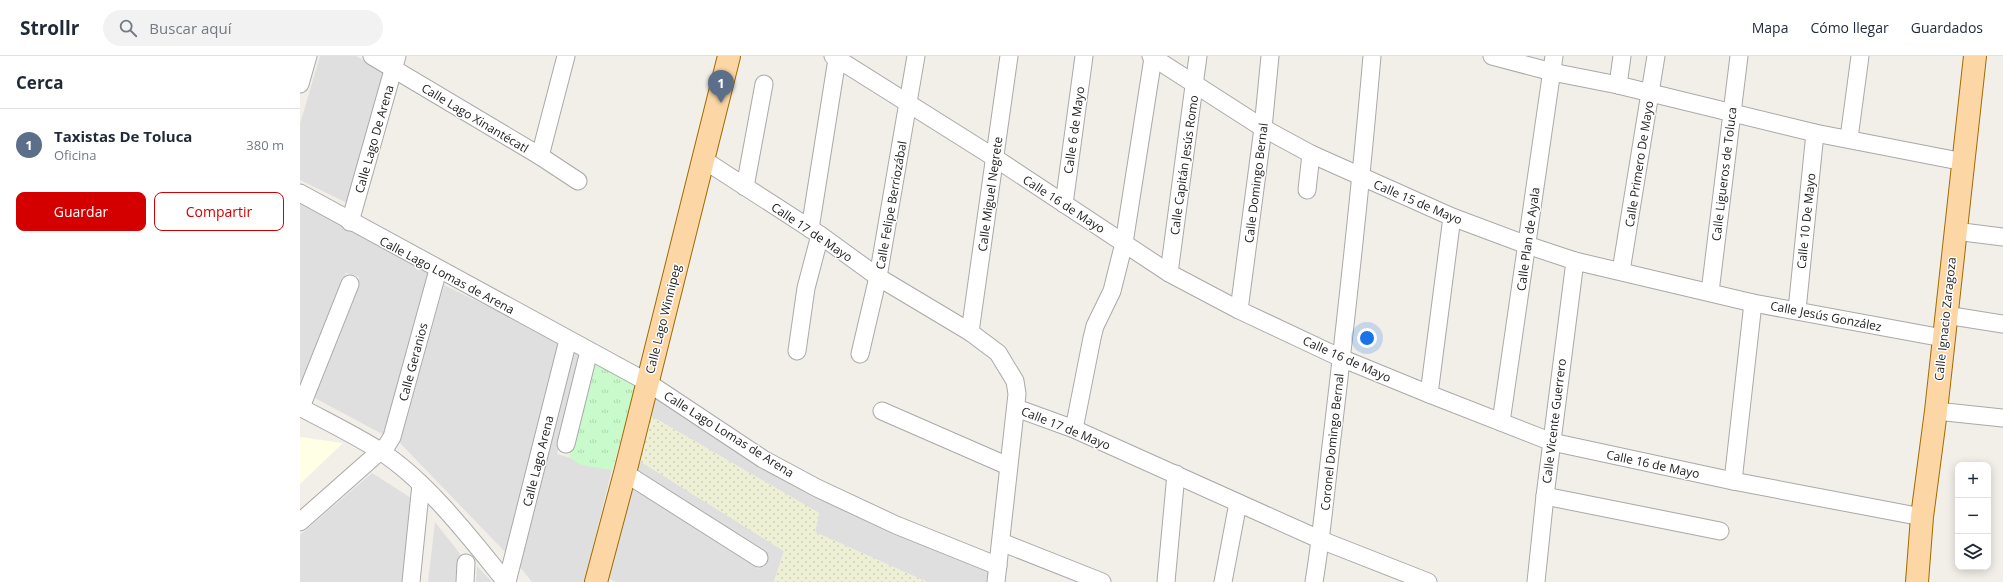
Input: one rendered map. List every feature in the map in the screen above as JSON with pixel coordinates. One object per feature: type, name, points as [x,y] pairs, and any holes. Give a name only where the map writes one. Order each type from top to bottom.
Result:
[{"type":"main road","name":"Calle Lago Winnipeg","points":[[597,581],[729,56]]},
{"type":"main road","name":"Calle Ignacio Zaragoza","points":[[1917,582],[1922,518],[1936,411],[1975,56]]},
{"type":"street","points":[[300,84],[308,56]]},
{"type":"street","name":"Calle Lago Xinantécatl","points":[[372,56],[396,63],[578,181]]},
{"type":"street","points":[[540,156],[566,56]]},
{"type":"street","name":"Calle Felipe Berriozábal","points":[[860,354],[878,277],[916,56]]},
{"type":"street","name":"Calle Miguel Negrete","points":[[970,332],[1009,56]]},
{"type":"street","name":"Calle 6 de Mayo","points":[[1064,204],[1084,56]]},
{"type":"street","name":"Calle Capitán Jesús Romo","points":[[1169,273],[1198,56]]},
{"type":"street","name":"Calle Domingo Bernal","points":[[1239,310],[1263,128],[1270,56]]},
{"type":"street","name":"Coronel Domingo Bernal","points":[[1314,582],[1321,540],[1361,178],[1372,56]]},
{"type":"street","points":[[1492,56],[1553,64],[1618,85],[1816,133],[1850,138],[1964,162]]},
{"type":"street","points":[[1618,85],[1622,56]]},
{"type":"street","name":"Calle Primero De Mayo","points":[[1621,271],[1656,56]]},
{"type":"street","name":"Calle Ligueros de Toluca","points":[[1710,292],[1739,56]]},
{"type":"street","points":[[1850,138],[1860,56]]},
{"type":"street","points":[[1074,429],[1095,326],[1112,291],[1124,243],[1152,57]]},
{"type":"street","name":"Calle 15 de Mayo","points":[[1152,57],[1195,86],[1263,128],[1311,154],[1361,178],[1452,217],[1575,261],[1710,292]]},
{"type":"street","points":[[797,351],[815,232],[835,58]]},
{"type":"street","name":"Calle 16 de Mayo","points":[[835,58],[995,158],[1169,273],[1239,310],[1341,358],[1552,442],[1733,481],[1922,518]]},
{"type":"street","name":"Calle Lago De Arena","points":[[350,222],[396,63]]},
{"type":"street","name":"Calle Plan de Ayala","points":[[1501,422],[1553,64]]},
{"type":"street","points":[[745,187],[764,84]]},
{"type":"street","name":"Calle 10 De Mayo","points":[[1797,310],[1816,133]]},
{"type":"street","points":[[1307,190],[1311,154]]},
{"type":"street","name":"Calle 17 de Mayo","points":[[704,160],[815,232],[878,277],[970,332],[998,352],[1015,381],[1017,394],[1016,408],[1074,429],[1321,540],[1428,582]]},
{"type":"street","name":"Calle Lago Lomas de Arena","points":[[300,194],[647,382],[763,459],[817,488],[932,540],[997,574]]},
{"type":"street","points":[[1429,394],[1452,217]]},
{"type":"street","points":[[1955,231],[2003,237]]},
{"type":"street","name":"Calle Vicente Guerrero","points":[[1536,582],[1545,496],[1575,261]]},
{"type":"street","name":"Calle Geranios","points":[[300,522],[380,451],[392,437],[438,270]]},
{"type":"street","points":[[350,284],[300,407],[380,451],[421,484],[468,535],[507,582]]},
{"type":"street","name":"Calle Jesús González","points":[[1710,292],[1753,303],[1943,338]]},
{"type":"street","points":[[1733,481],[1753,303]]},
{"type":"street","points":[[1946,315],[2003,324]]},
{"type":"street","name":"Calle Lago Arena","points":[[507,582],[568,340]]},
{"type":"street","points":[[566,444],[589,351]]},
{"type":"street","points":[[997,574],[1008,466],[1016,408]]},
{"type":"street","points":[[882,411],[1008,466]]},
{"type":"street","points":[[1936,411],[2003,418]]},
{"type":"street","points":[[625,473],[758,558]]},
{"type":"street","points":[[1166,582],[1176,474]]},
{"type":"street","points":[[411,582],[421,484]]},
{"type":"street","points":[[1545,496],[1720,531]]},
{"type":"street","points":[[1223,582],[1238,503]]},
{"type":"street","points":[[1001,542],[1102,582]]},
{"type":"street","points":[[465,582],[466,563]]},
{"type":"shaded area","points":[[320,56],[356,56],[387,73],[349,204],[300,180],[300,124]]},
{"type":"shaded area","points":[[300,201],[432,273],[386,436],[313,397],[359,277],[346,273],[303,389],[300,388]]},
{"type":"shaded area","points":[[444,285],[564,343],[505,552],[400,443]]},
{"type":"shaded area","points":[[571,350],[583,358],[557,454],[612,470],[584,582],[532,582],[519,566]]},
{"type":"shaded area","points":[[655,397],[992,570],[991,582],[927,582],[815,532],[819,513],[651,416]]},
{"type":"shaded area","points":[[651,416],[819,513],[815,532],[927,582],[774,582],[784,551],[638,460]]},
{"type":"shaded area","points":[[300,437],[343,443],[300,484]]},
{"type":"shaded area","points":[[638,460],[784,551],[774,582],[616,582],[605,577],[630,487],[759,569],[766,553],[636,474]]},
{"type":"shaded area","points":[[372,473],[411,498],[403,582],[300,582],[300,535]]},
{"type":"shaded area","points":[[435,522],[461,555],[458,582],[428,582]]},
{"type":"shaded area","points":[[477,566],[492,582],[476,582]]},
{"type":"green space","points":[[592,360],[636,385],[612,470],[581,465],[569,457]]},
{"type":"place","name":"Taxistas De Toluca","points":[[721,103]]}]
